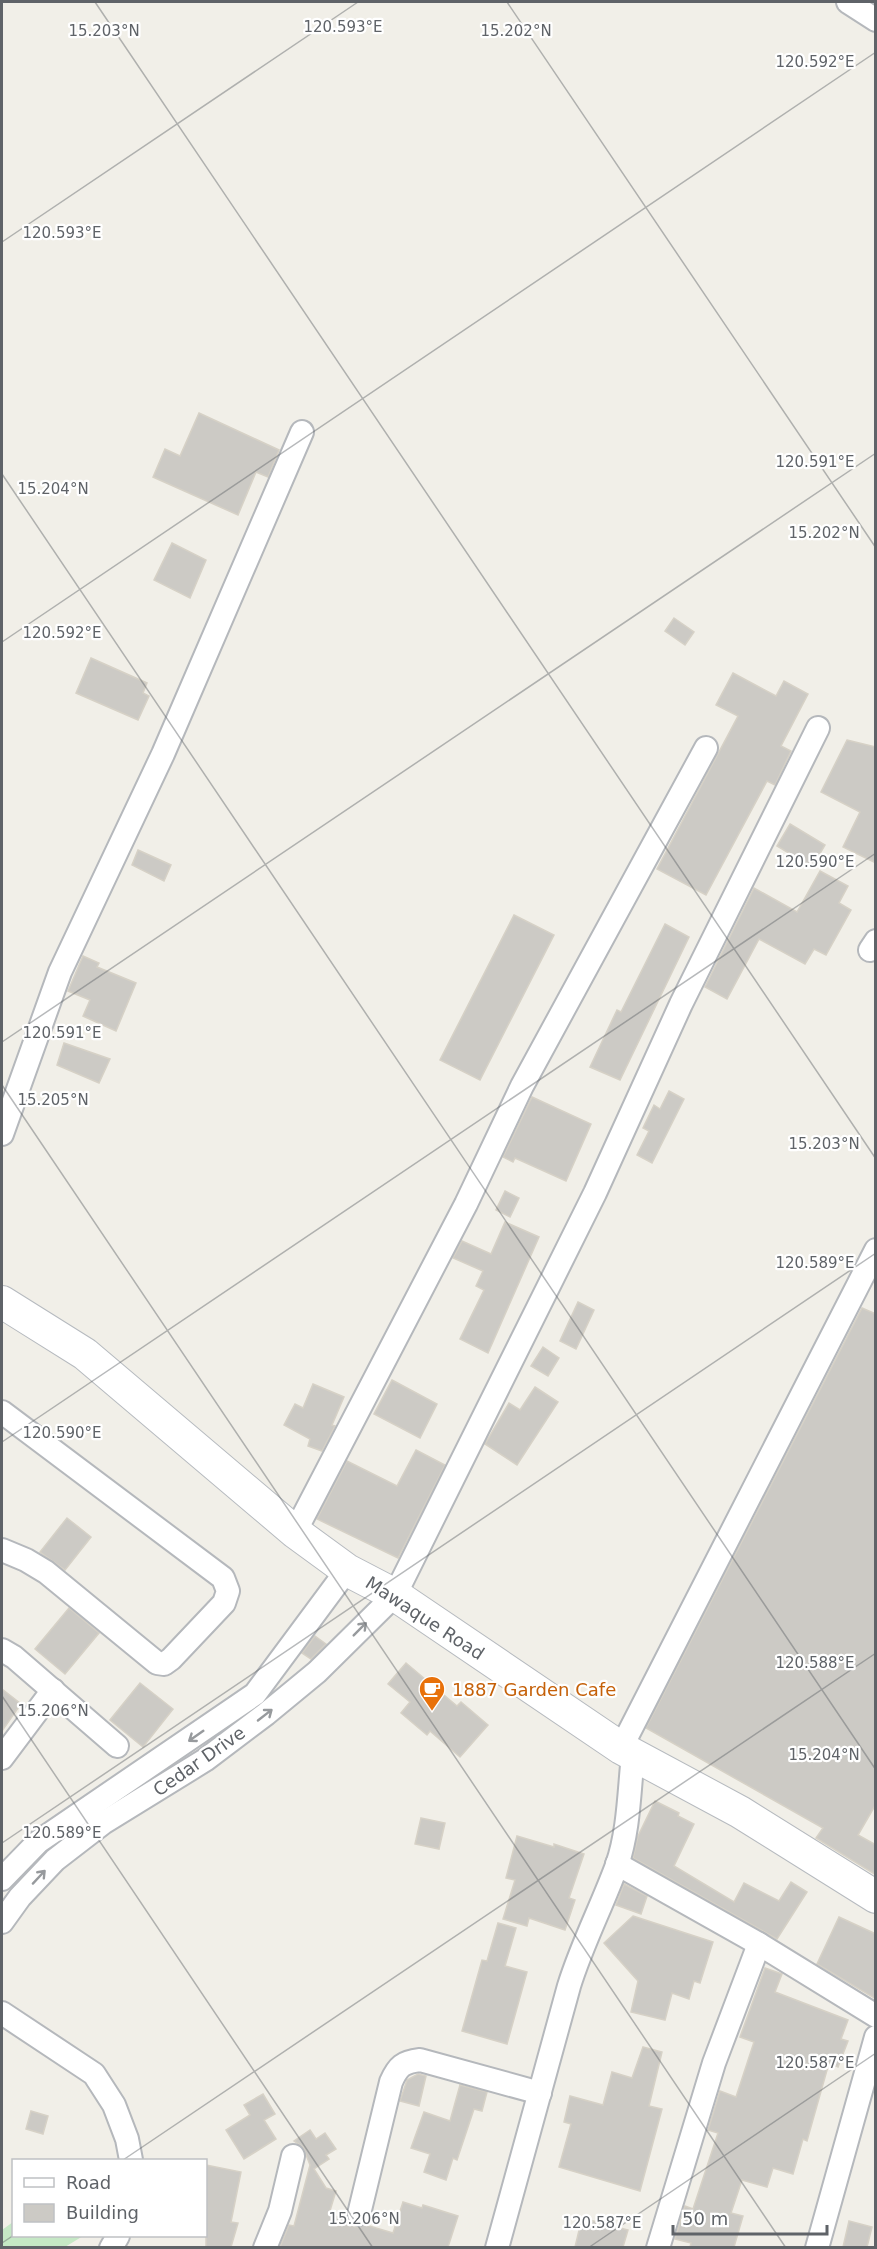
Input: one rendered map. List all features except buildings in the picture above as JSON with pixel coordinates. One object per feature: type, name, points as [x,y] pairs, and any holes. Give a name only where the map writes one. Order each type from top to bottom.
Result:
[{"type":"main road","name":"Mawaque Road","points":[[2,1302],[84,1354],[296,1532],[347,1570],[395,1595],[627,1752],[740,1812],[876,1897]]},
{"type":"street","points":[[848,2],[876,20]]},
{"type":"street","points":[[2,1134],[60,972],[163,754],[302,432]]},
{"type":"street","name":"Cedar Drive","points":[[2,1922],[20,1897],[55,1860],[103,1823],[205,1760],[266,1714],[317,1672],[395,1595],[595,1193],[681,1004],[818,728]]},
{"type":"street","points":[[296,1532],[466,1204],[522,1086],[706,748]]},
{"type":"street","points":[[497,2247],[578,1956],[617,1864],[627,1827],[627,1752],[876,1250]]},
{"type":"street","points":[[2,1412],[223,1578],[228,1591],[224,1603],[171,1659],[164,1664],[157,1663],[46,1572],[2,1550]]},
{"type":"street","name":"Cedar Drive","points":[[2,1879],[38,1842],[255,1694],[347,1570]]},
{"type":"street","points":[[2,1650],[53,1690],[117,1746]]},
{"type":"street","points":[[2,1758],[53,1690]]},
{"type":"street","points":[[617,1864],[759,1944],[876,2016]]},
{"type":"street","points":[[658,2247],[714,2063],[759,1944]]},
{"type":"street","points":[[2,2013],[94,2074],[114,2104],[127,2139],[131,2159]]},
{"type":"street","points":[[817,2247],[876,2037]]},
{"type":"street","points":[[358,2214],[392,2082],[396,2069],[404,2062],[420,2060],[540,2093]]},
{"type":"street","points":[[265,2247],[280,2211],[293,2156]]},
{"type":"green space","points":[[12,2223],[12,2237],[81,2237],[65,2247],[2,2247],[2,2230]]},
{"type":"place","name":"1887 Garden Cafe","points":[[432,1712]]}]
